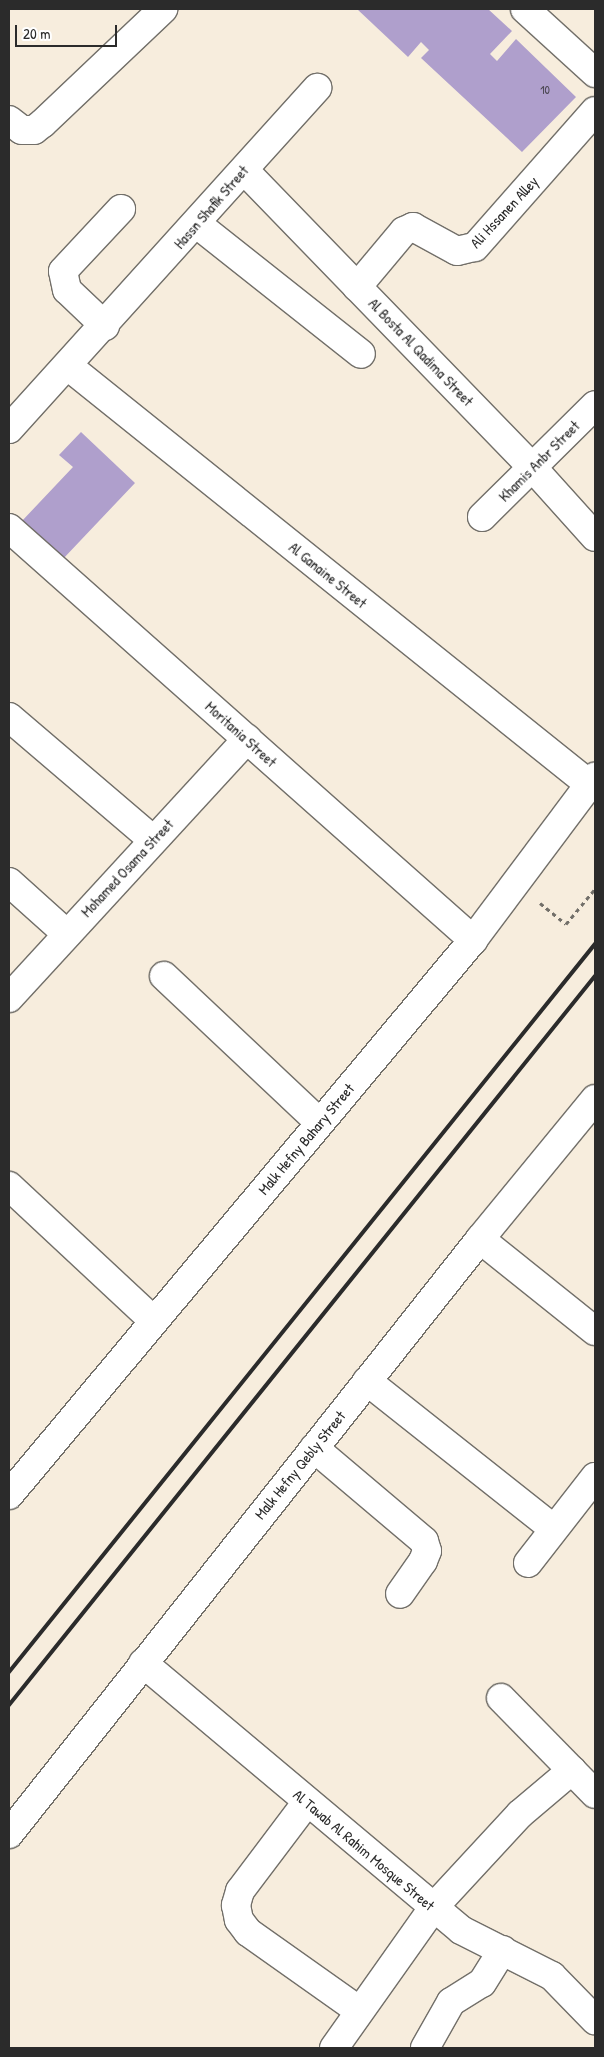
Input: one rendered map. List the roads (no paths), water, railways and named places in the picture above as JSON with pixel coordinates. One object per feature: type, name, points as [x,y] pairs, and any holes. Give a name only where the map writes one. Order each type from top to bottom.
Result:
[{"type":"street","points":[[9,120],[22,130],[34,130],[163,9]]},
{"type":"street","points":[[525,9],[595,73]]},
{"type":"street","name":"Hassn Shafik Street","points":[[9,429],[105,326],[317,88]]},
{"type":"street","name":"Ali Hssanen Alley","points":[[357,287],[404,231],[413,227],[457,251],[475,246],[595,111]]},
{"type":"street","name":"Al Bosta Al Qadima Street","points":[[244,170],[532,467],[595,537]]},
{"type":"street","points":[[105,326],[67,290],[63,271],[121,209]]},
{"type":"street","points":[[197,224],[361,354]]},
{"type":"street","name":"Al Ganaine Street","points":[[68,366],[592,781]]},
{"type":"street","name":"Khamis Anbr Street","points":[[482,517],[595,405]]},
{"type":"street","name":"Moritania Street","points":[[9,528],[473,940]]},
{"type":"street","points":[[9,717],[153,840]]},
{"type":"street","name":"Mohamed Osama Street","points":[[9,998],[247,739]]},
{"type":"street","name":"Malk Hefny Bahary Street","points":[[9,1495],[473,940],[592,781]]},
{"type":"street","points":[[9,882],[67,934]]},
{"type":"street","points":[[164,976],[320,1123]]},
{"type":"street","name":"Malk Hefny Qebly Street","points":[[9,1834],[480,1239],[595,1100]]},
{"type":"street","points":[[9,1186],[154,1321]]},
{"type":"street","points":[[480,1239],[595,1331]]},
{"type":"street","points":[[367,1381],[554,1529]]},
{"type":"street","points":[[314,1448],[424,1541],[427,1551],[424,1561],[400,1594]]},
{"type":"street","points":[[528,1562],[595,1477]]},
{"type":"street","name":"Al Tawab Al Rahim Mosque Street","points":[[143,1663],[433,1908],[461,1930],[552,1976],[595,2020]]},
{"type":"street","points":[[334,2048],[358,2010],[433,1908],[520,1814],[588,1783],[501,1698]]},
{"type":"street","points":[[307,1802],[240,1891],[236,1905],[239,1920],[248,1932],[358,2010]]},
{"type":"street","points":[[425,2048],[451,2002],[456,1996],[482,1983],[503,1950]]},
{"type":"railway","points":[[9,1672],[595,944]]},
{"type":"railway","points":[[9,1705],[595,976]]}]
